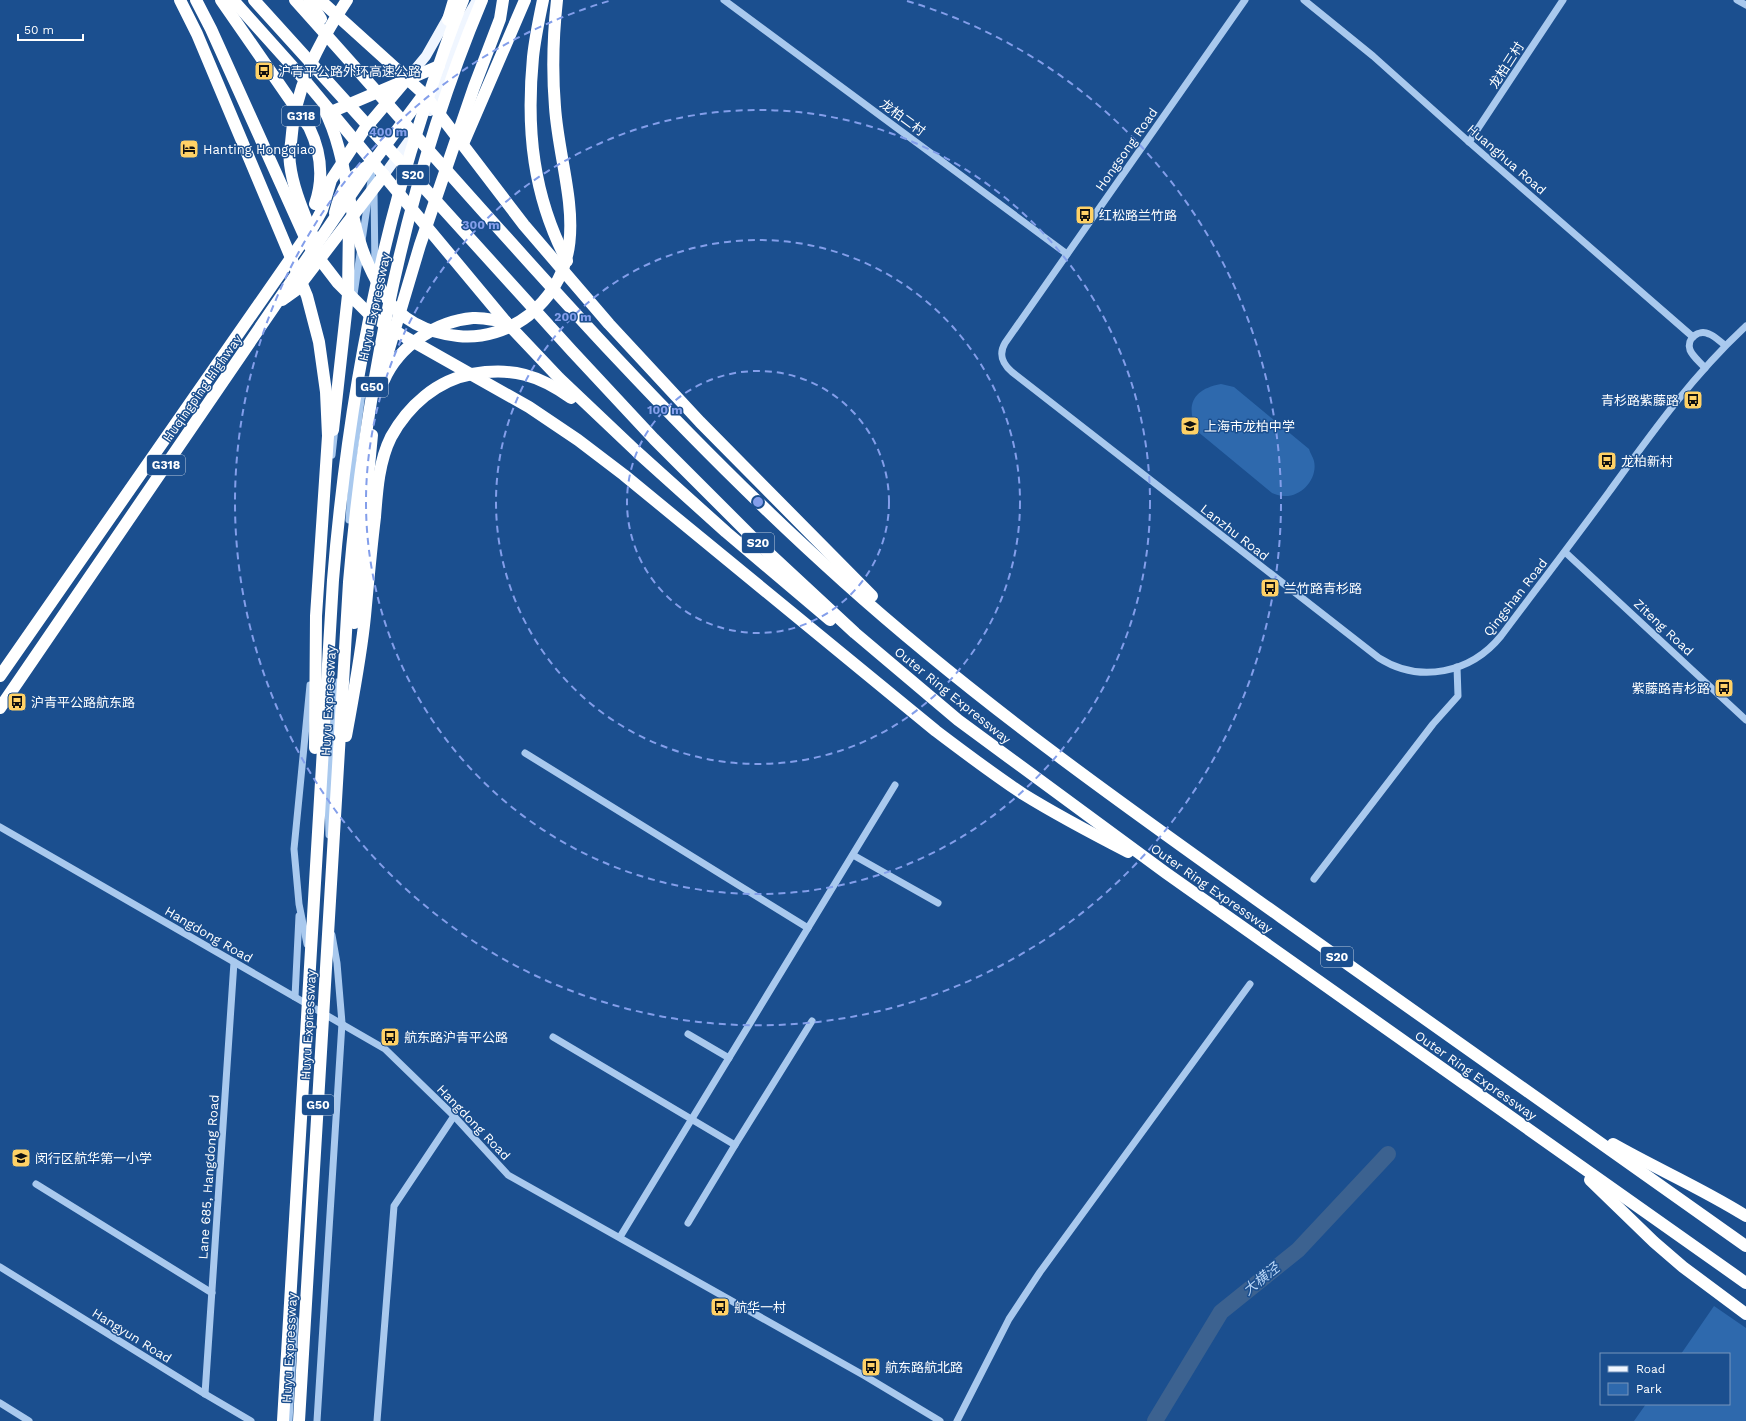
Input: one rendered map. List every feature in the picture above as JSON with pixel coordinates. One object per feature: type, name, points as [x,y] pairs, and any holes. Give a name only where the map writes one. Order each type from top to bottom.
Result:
[{"type":"highway","points":[[180,0],[197,34],[307,296],[319,342],[326,392],[328,436],[315,624],[317,836]]},
{"type":"highway","points":[[196,0],[211,29],[308,244],[338,283],[370,315],[405,337],[529,407],[578,440],[624,475],[936,731],[984,767],[1024,794],[1068,820],[1166,873]]},
{"type":"highway","name":"Huqingping Highway","points":[[221,0],[309,127],[317,142],[321,178],[318,196],[298,249]]},
{"type":"highway","points":[[233,0],[273,43],[506,322],[558,378],[726,532],[851,638],[958,720]]},
{"type":"highway","points":[[245,0],[307,77],[329,119],[340,150],[358,238],[369,267],[386,296],[399,314],[414,324],[431,331],[465,337],[498,332],[520,322],[541,305],[556,285],[562,271],[571,237],[570,206],[555,110],[553,51],[557,0]]},
{"type":"highway","name":"Outer Ring Expressway","points":[[254,0],[572,351],[654,439],[758,543],[855,633],[958,720],[1166,873],[1746,1283]]},
{"type":"highway","name":"Outer Ring Expressway","points":[[294,0],[593,333],[674,419],[756,500],[846,584],[935,660],[1045,746],[1184,848],[1746,1246]]},
{"type":"highway","points":[[309,0],[331,33],[377,91]]},
{"type":"highway","points":[[320,0],[424,94],[524,225],[608,324],[758,482],[935,660]]},
{"type":"highway","points":[[338,283],[314,240],[300,203],[289,163],[292,126],[300,91],[316,52],[347,0]]},
{"type":"highway","points":[[407,161],[454,0]]},
{"type":"highway","name":"Huyu Expressway","points":[[282,1421],[332,580],[339,504],[349,427],[372,296],[407,161],[431,86],[463,0]]},
{"type":"highway","name":"Huyu Expressway","points":[[299,1421],[348,582],[355,506],[365,430],[388,300],[404,236],[447,92],[482,0]]},
{"type":"highway","points":[[365,430],[420,245],[474,87],[500,19],[503,0]]},
{"type":"highway","points":[[420,245],[524,0]]},
{"type":"highway","points":[[543,0],[533,56],[530,127],[533,158],[538,184],[547,217],[558,243],[573,272],[608,324]]},
{"type":"highway","points":[[331,112],[439,66]]},
{"type":"highway","name":"Huqingping Highway","points":[[0,676],[298,249],[322,210],[331,180],[364,130],[407,79]]},
{"type":"highway","name":"Huqingping Highway","points":[[0,708],[332,222],[340,193],[355,174],[373,162],[424,94]]},
{"type":"highway","points":[[276,304],[296,290],[384,175]]},
{"type":"highway","points":[[326,477],[336,405],[348,295],[350,239],[348,188]]},
{"type":"highway","points":[[339,655],[353,627],[374,412],[378,393],[386,375],[400,356],[417,340],[436,327],[458,320],[475,318],[506,322]]},
{"type":"highway","points":[[336,788],[359,661],[378,482],[391,438],[402,420],[418,401],[435,388],[460,376],[487,371],[508,371],[531,376],[553,385],[581,405],[636,451]]},
{"type":"highway","points":[[1450,1037],[1608,1140],[1650,1164],[1692,1184],[1746,1216]]},
{"type":"highway","points":[[1433,1061],[1588,1178],[1654,1242],[1683,1267],[1746,1314]]},
{"type":"main road","points":[[407,79],[426,56],[458,0]]},
{"type":"main road","points":[[424,94],[477,0]]},
{"type":"main road","points":[[384,175],[433,106],[466,19]]},
{"type":"street","name":"龙柏二村","points":[[724,0],[1067,254]]},
{"type":"street","name":"Hongsong Road","points":[[1012,372],[1003,362],[1001,355],[1002,347],[1245,0]]},
{"type":"street","name":"Huanghua Road","points":[[1304,0],[1373,56],[1469,142],[1693,337]]},
{"type":"street","name":"龙柏三村","points":[[1469,142],[1563,0]]},
{"type":"street","points":[[1737,0],[1746,5]]},
{"type":"street","points":[[317,1421],[342,1023],[338,963],[327,913],[329,854],[328,801],[354,462],[375,296],[372,191],[373,162]]},
{"type":"street","points":[[289,1421],[312,966],[299,904],[294,849],[336,417],[372,191]]},
{"type":"street","name":"Qingshan Road","points":[[1458,667],[1475,660],[1496,642],[1565,552],[1653,432],[1725,345],[1746,326]]},
{"type":"street","points":[[1705,368],[1691,352],[1689,345],[1693,337],[1700,333],[1708,333],[1725,345]]},
{"type":"street","name":"Lanzhu Road","points":[[1012,372],[1379,658],[1401,669],[1417,672],[1434,672],[1458,667]]},
{"type":"street","name":"Ziteng Road","points":[[1565,552],[1746,720]]},
{"type":"street","points":[[1314,879],[1433,724],[1458,696],[1458,667]]},
{"type":"street","points":[[525,753],[808,928]]},
{"type":"street","points":[[620,1237],[895,786]]},
{"type":"street","name":"Hangdong Road","points":[[0,827],[385,1048],[454,1116],[508,1175],[620,1237],[940,1421]]},
{"type":"street","points":[[853,855],[938,903]]},
{"type":"street","points":[[295,997],[299,904]]},
{"type":"street","name":"Lane 685, Hangdong Road","points":[[205,1394],[234,962]]},
{"type":"street","points":[[958,1421],[1009,1319],[1040,1272],[1250,984]]},
{"type":"street","points":[[688,1223],[812,1020]]},
{"type":"street","points":[[688,1034],[729,1058]]},
{"type":"street","points":[[553,1037],[735,1144]]},
{"type":"street","points":[[377,1421],[394,1206],[454,1116]]},
{"type":"street","points":[[36,1184],[212,1292]]},
{"type":"street","name":"Hangyun Road","points":[[0,1267],[205,1394],[252,1421]]},
{"type":"street","points":[[0,1403],[29,1421]]},
{"type":"green space","points":[[1221,384],[1234,387],[1309,449],[1314,461],[1314,474],[1302,490],[1291,495],[1282,496],[1272,493],[1197,431],[1193,422],[1192,413],[1194,400],[1198,394],[1204,390],[1211,386]]},
{"type":"green space","points":[[1714,1306],[1746,1328],[1746,1421],[1634,1421],[1645,1405],[1730,1405],[1730,1353],[1682,1353]]},
{"type":"waterway","name":"大横泾","points":[[1155,1421],[1221,1312],[1298,1250],[1388,1154]]},
{"type":"place","name":"沪青平公路外环高速公路","points":[[264,71]]},
{"type":"place","name":"Hanting Hongqiao","points":[[189,149]]},
{"type":"place","name":"红松路兰竹路","points":[[1085,215]]},
{"type":"place","name":"青杉路紫藤路","points":[[1693,400]]},
{"type":"place","name":"上海市龙柏中学","points":[[1190,426]]},
{"type":"place","name":"龙柏新村","points":[[1607,461]]},
{"type":"place","name":"兰竹路青杉路","points":[[1270,588]]},
{"type":"place","name":"紫藤路青杉路","points":[[1724,688]]},
{"type":"place","name":"沪青平公路航东路","points":[[17,702]]},
{"type":"place","name":"航东路沪青平公路","points":[[390,1037]]},
{"type":"place","name":"闵行区航华第一小学","points":[[21,1158]]},
{"type":"place","name":"航华一村","points":[[720,1307]]},
{"type":"place","name":"航东路航北路","points":[[871,1367]]}]
